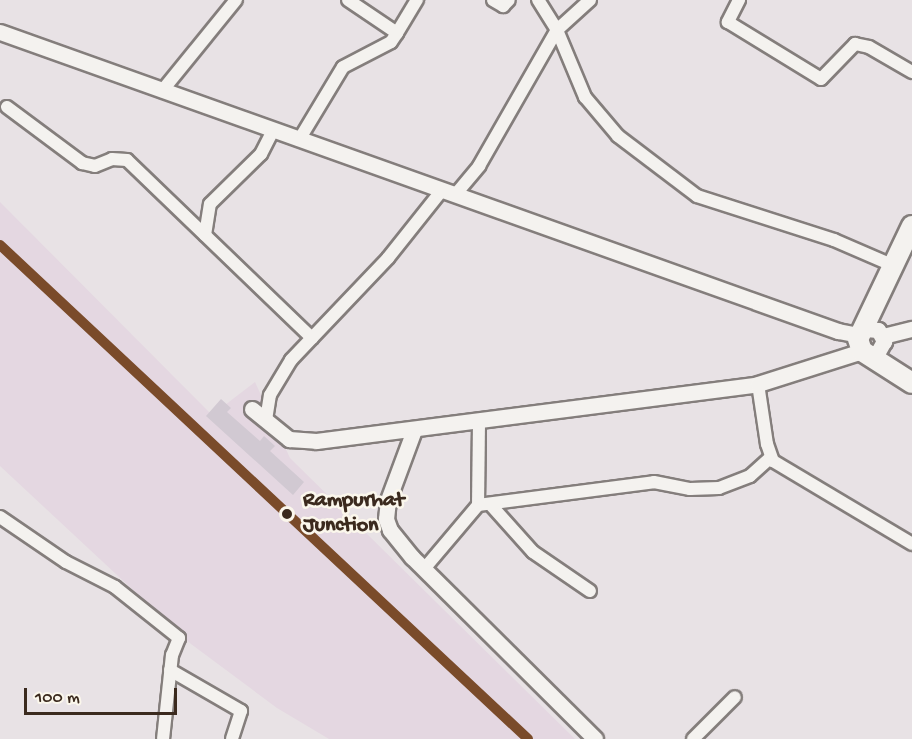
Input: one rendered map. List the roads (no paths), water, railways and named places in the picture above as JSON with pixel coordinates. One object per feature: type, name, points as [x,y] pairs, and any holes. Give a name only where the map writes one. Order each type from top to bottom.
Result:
[{"type":"highway","points":[[912,226],[894,266],[868,341],[912,383]]},
{"type":"street","points":[[162,91],[236,0]]},
{"type":"street","points":[[348,0],[397,33]]},
{"type":"street","points":[[299,140],[343,67],[383,47],[397,33],[417,0]]},
{"type":"street","points":[[493,0],[503,6],[509,0]]},
{"type":"street","points":[[538,0],[557,30],[579,84],[594,110],[629,146],[697,196],[834,240],[894,266]]},
{"type":"street","points":[[266,420],[270,394],[281,372],[448,193],[479,166],[557,30],[590,0]]},
{"type":"street","points":[[739,0],[728,22],[814,76],[827,76],[855,44],[869,47],[912,72]]},
{"type":"street","points":[[0,32],[868,341]]},
{"type":"street","points":[[7,106],[82,163],[96,166],[112,159],[127,160],[312,338]]},
{"type":"street","points":[[205,235],[210,204],[261,154],[273,130]]},
{"type":"street","points":[[252,409],[289,439],[304,442],[414,430],[758,384],[868,341],[912,328]]},
{"type":"street","points":[[758,384],[771,457],[780,467],[912,544]]},
{"type":"street","points":[[479,421],[484,504],[533,552],[590,591]]},
{"type":"street","points":[[414,430],[388,500],[386,519],[393,535],[424,569],[595,739]]},
{"type":"street","points":[[424,569],[484,504],[654,482],[690,489],[719,488],[750,476],[771,457]]},
{"type":"street","points":[[0,517],[66,562],[115,587],[179,638],[170,670],[164,739]]},
{"type":"street","points":[[170,670],[241,711],[232,739]]},
{"type":"street","points":[[693,739],[735,697]]},
{"type":"place","name":"Rampurhat Junction","points":[[287,514]]}]
